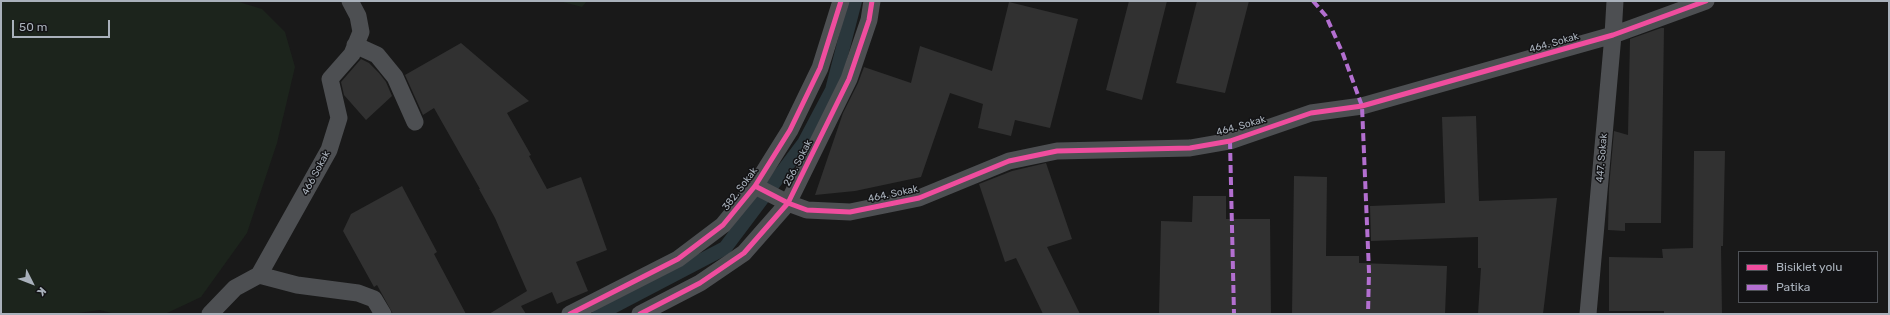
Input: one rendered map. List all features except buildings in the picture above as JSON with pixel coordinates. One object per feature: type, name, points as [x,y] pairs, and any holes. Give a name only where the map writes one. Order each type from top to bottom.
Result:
[{"type":"street","name":"466 Sokak","points":[[259,275],[329,150],[339,118],[330,79],[352,54],[360,32],[358,16],[350,1]]},
{"type":"street","name":"382. Sokak","points":[[570,314],[678,259],[723,225],[756,187],[790,130],[820,68],[841,1]]},
{"type":"street","name":"256. Sokak","points":[[640,314],[700,283],[744,253],[783,200],[849,79],[869,20],[872,1]]},
{"type":"street","name":"447. Sokak","points":[[1588,314],[1615,1]]},
{"type":"street","name":"464. Sokak","points":[[756,187],[807,210],[850,212],[919,198],[1009,161],[1057,151],[1190,148],[1230,141],[1311,113],[1362,106],[1613,35],[1706,1]]},
{"type":"street","points":[[355,45],[377,55],[395,77],[415,122]]},
{"type":"street","points":[[210,314],[235,288],[259,275],[297,285],[358,293],[374,299],[383,314]]},
{"type":"shaded area","points":[[1,1],[236,1],[262,9],[285,32],[295,67],[277,143],[247,233],[201,297],[165,314],[115,314],[100,310],[71,314],[1,314]]},
{"type":"shaded area","points":[[559,1],[587,1],[582,7]]},
{"type":"waterway","points":[[599,314],[725,248],[804,143],[832,90],[855,1]]},
{"type":"marked path","points":[[1313,1],[1326,16],[1343,54],[1362,106],[1369,272],[1368,314]]},
{"type":"marked path","points":[[1230,141],[1234,314]]},
{"type":"cycle path","points":[[570,314],[678,259],[723,225],[755,186],[790,130],[820,68],[841,1]]},
{"type":"cycle path","points":[[640,314],[700,283],[744,253],[788,203],[849,79],[869,20],[872,1]]},
{"type":"cycle path","points":[[755,186],[788,203],[807,210],[850,212],[919,198],[1009,161],[1057,151],[1190,148],[1230,141],[1311,113],[1362,106],[1613,35],[1706,1]]}]
